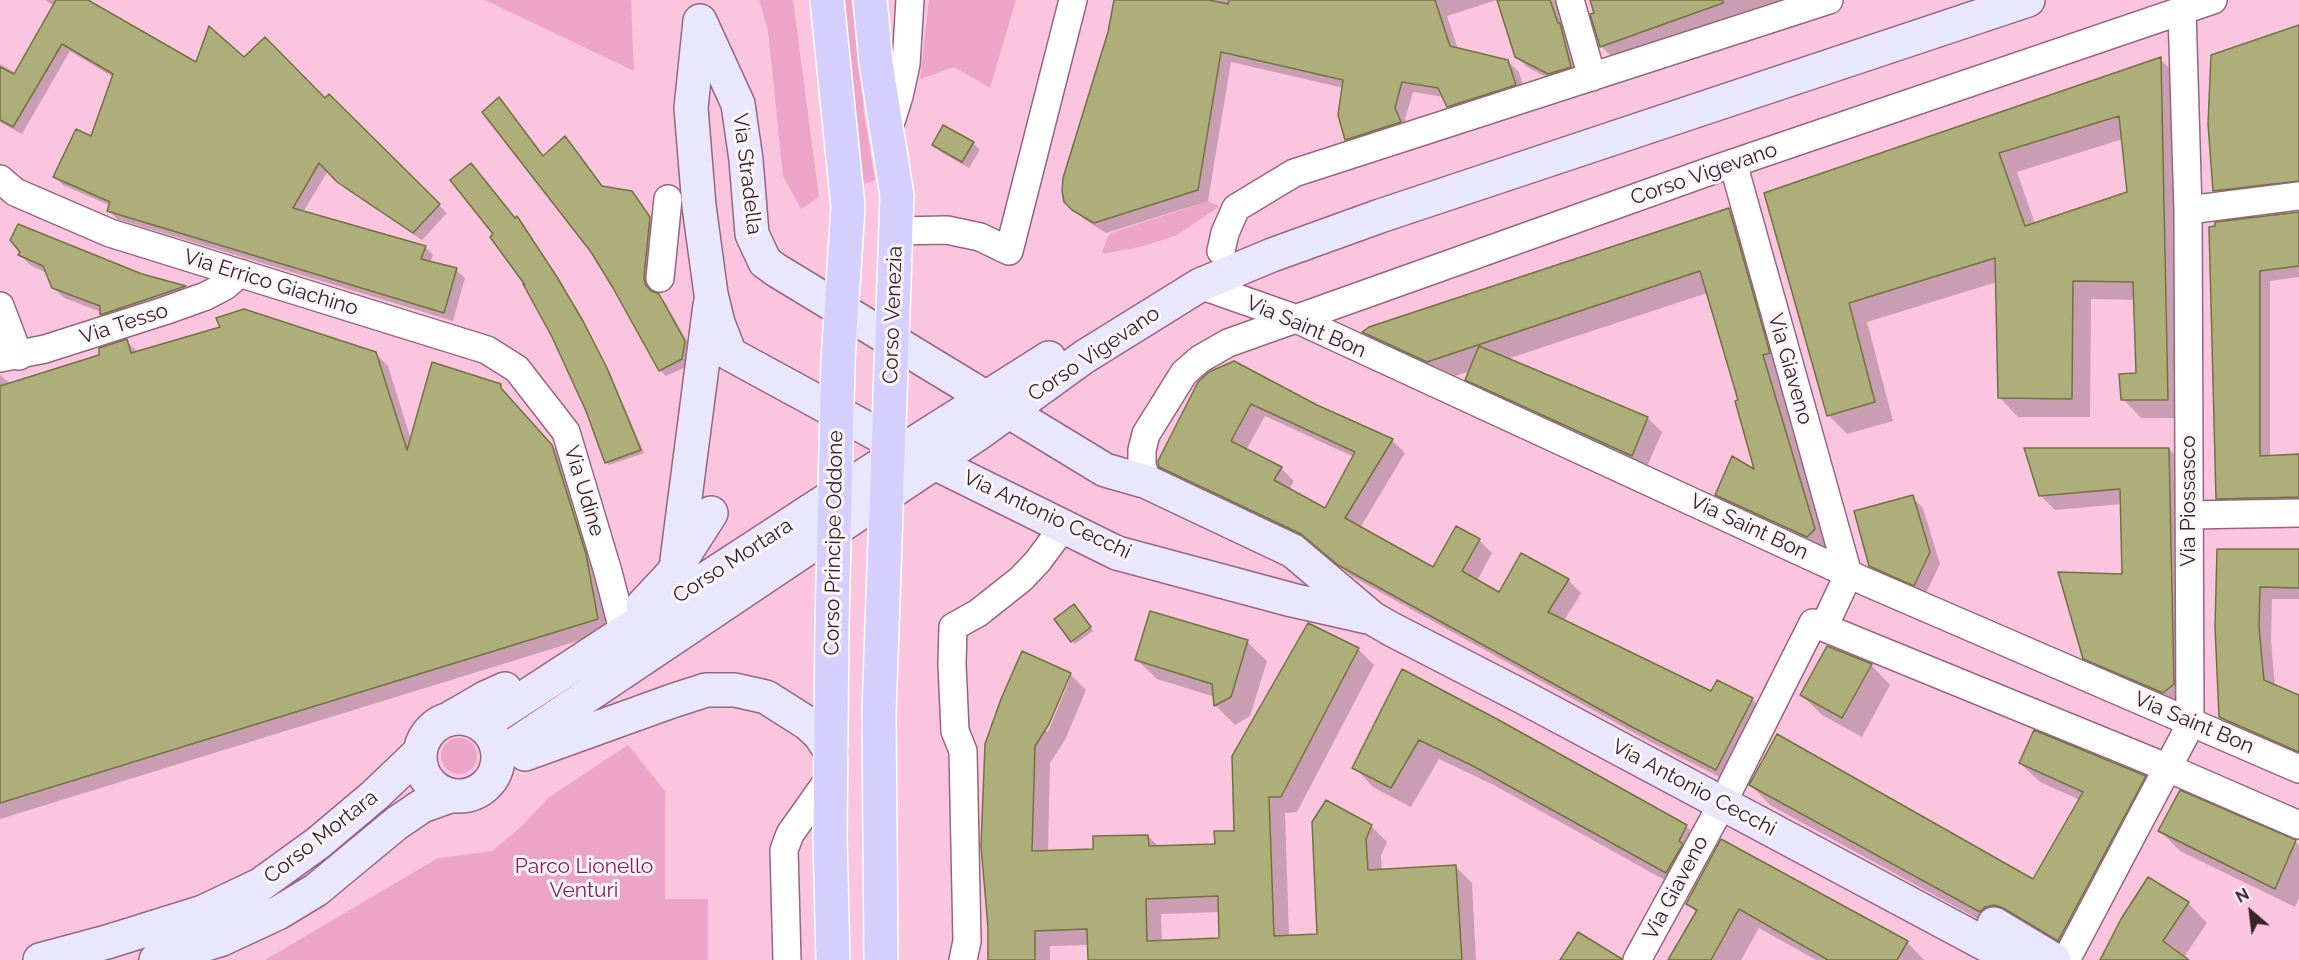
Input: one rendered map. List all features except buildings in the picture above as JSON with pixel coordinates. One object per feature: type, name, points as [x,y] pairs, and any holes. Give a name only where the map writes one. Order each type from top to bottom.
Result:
[{"type":"main road","points":[[827,0],[848,207],[841,310]]},
{"type":"main road","name":"Corso Venezia","points":[[870,0],[876,63],[897,196],[892,342],[905,452],[886,495]]},
{"type":"main road","name":"Corso Vigevano","points":[[997,405],[1084,357],[1200,285],[1272,255],[2028,0]]},
{"type":"main road","name":"Via Stradella","points":[[700,11],[738,104],[746,160],[752,234],[765,261],[776,270],[997,405]]},
{"type":"main road","name":"Via Stradella","points":[[700,11],[691,108],[699,206],[711,294],[730,354],[837,412]]},
{"type":"main road","name":"Corso Vigevano","points":[[997,405],[1221,251],[1270,238],[1374,219]]},
{"type":"main road","points":[[675,568],[711,294]]},
{"type":"main road","name":"Corso Principe Oddone","points":[[833,960],[831,764],[835,495],[841,310]]},
{"type":"main road","name":"Corso Mortara","points":[[482,725],[835,495],[905,452],[997,405]]},
{"type":"main road","name":"Via Antonio Cecchi","points":[[997,405],[1105,470],[1147,482],[1293,551],[1372,618],[2015,960]]},
{"type":"main road","name":"Via Antonio Cecchi","points":[[837,412],[905,452],[1118,553],[1292,600],[1372,618]]},
{"type":"main road","points":[[881,960],[879,713],[886,495],[905,452]]},
{"type":"main road","points":[[835,530],[886,495]]},
{"type":"main road","points":[[711,513],[675,568],[622,626],[542,674],[485,698],[433,728],[427,735],[420,752],[421,767],[427,780],[450,796],[460,797],[480,791],[497,766],[530,751],[706,690],[735,690],[766,697],[807,723],[820,735],[831,764]]},
{"type":"main road","name":"Corso Mortara","points":[[497,766],[835,530]]},
{"type":"main road","points":[[447,720],[469,719],[482,725],[494,738],[497,766]]},
{"type":"main road","name":"Corso Mortara","points":[[40,960],[203,912],[260,885],[318,843],[375,795],[420,752]]},
{"type":"main road","name":"Corso Mortara","points":[[156,960],[222,939],[278,913],[316,890],[405,817],[422,806],[450,796]]},
{"type":"main road","points":[[1860,877],[1908,880],[2023,940],[2054,960]]},
{"type":"street","name":"Corso Venezia","points":[[886,135],[899,96],[906,64],[910,0]]},
{"type":"street","points":[[896,231],[947,230],[980,237],[1009,250],[1073,0]]},
{"type":"street","points":[[1570,0],[1592,77]]},
{"type":"street","points":[[1221,251],[1225,234],[1236,208],[1294,174],[1829,0]]},
{"type":"street","name":"Corso Vigevano","points":[[1147,482],[1142,465],[1142,450],[1146,434],[1184,373],[1200,359],[1228,343],[1733,163],[2213,0]]},
{"type":"street","name":"Via Piossasco","points":[[2066,960],[2188,727],[2188,210],[2182,11]]},
{"type":"street","name":"Via Giaveno","points":[[1637,960],[1820,621],[1846,579],[1733,163]]},
{"type":"street","name":"Via Errico Giachino","points":[[0,178],[8,187],[12,201],[487,350],[518,369]]},
{"type":"street","points":[[2188,210],[2299,196]]},
{"type":"street","points":[[660,278],[668,199]]},
{"type":"street","name":"Via Tesso","points":[[9,357],[138,320],[206,296],[225,286],[240,273]]},
{"type":"street","name":"Via Saint Bon","points":[[1200,285],[1294,318],[1846,579],[2188,727],[2299,769]]},
{"type":"street","points":[[0,306],[9,357]]},
{"type":"street","name":"Via Udine","points":[[518,369],[566,432],[622,626]]},
{"type":"street","points":[[2189,515],[2299,513]]},
{"type":"street","points":[[963,960],[967,941],[963,750],[955,731],[953,627],[978,613],[1021,579],[1038,561],[1064,526]]},
{"type":"street","points":[[1820,621],[2170,763],[2299,825]]},
{"type":"street","points":[[787,960],[784,850],[790,834],[822,785],[831,764]]},
{"type":"green space","points":[[485,0],[631,0],[634,71]]},
{"type":"green space","points":[[759,0],[793,0],[819,197],[801,209],[783,176],[768,31]]},
{"type":"green space","points":[[839,0],[855,0],[864,114],[875,180],[858,186]]},
{"type":"green space","points":[[929,0],[1016,0],[990,88],[954,67],[920,79]]},
{"type":"green space","points":[[1208,201],[1219,206],[1177,235],[1144,246],[1104,254],[1102,252],[1111,233]]},
{"type":"green space","points":[[459,738],[472,743],[477,756],[472,769],[459,774],[446,769],[441,756],[446,743]]},
{"type":"green space","name":"Parco Lionello Venturi","points":[[628,745],[665,791],[665,899],[708,899],[708,960],[265,960],[438,858],[492,851],[522,826],[548,798]]}]
